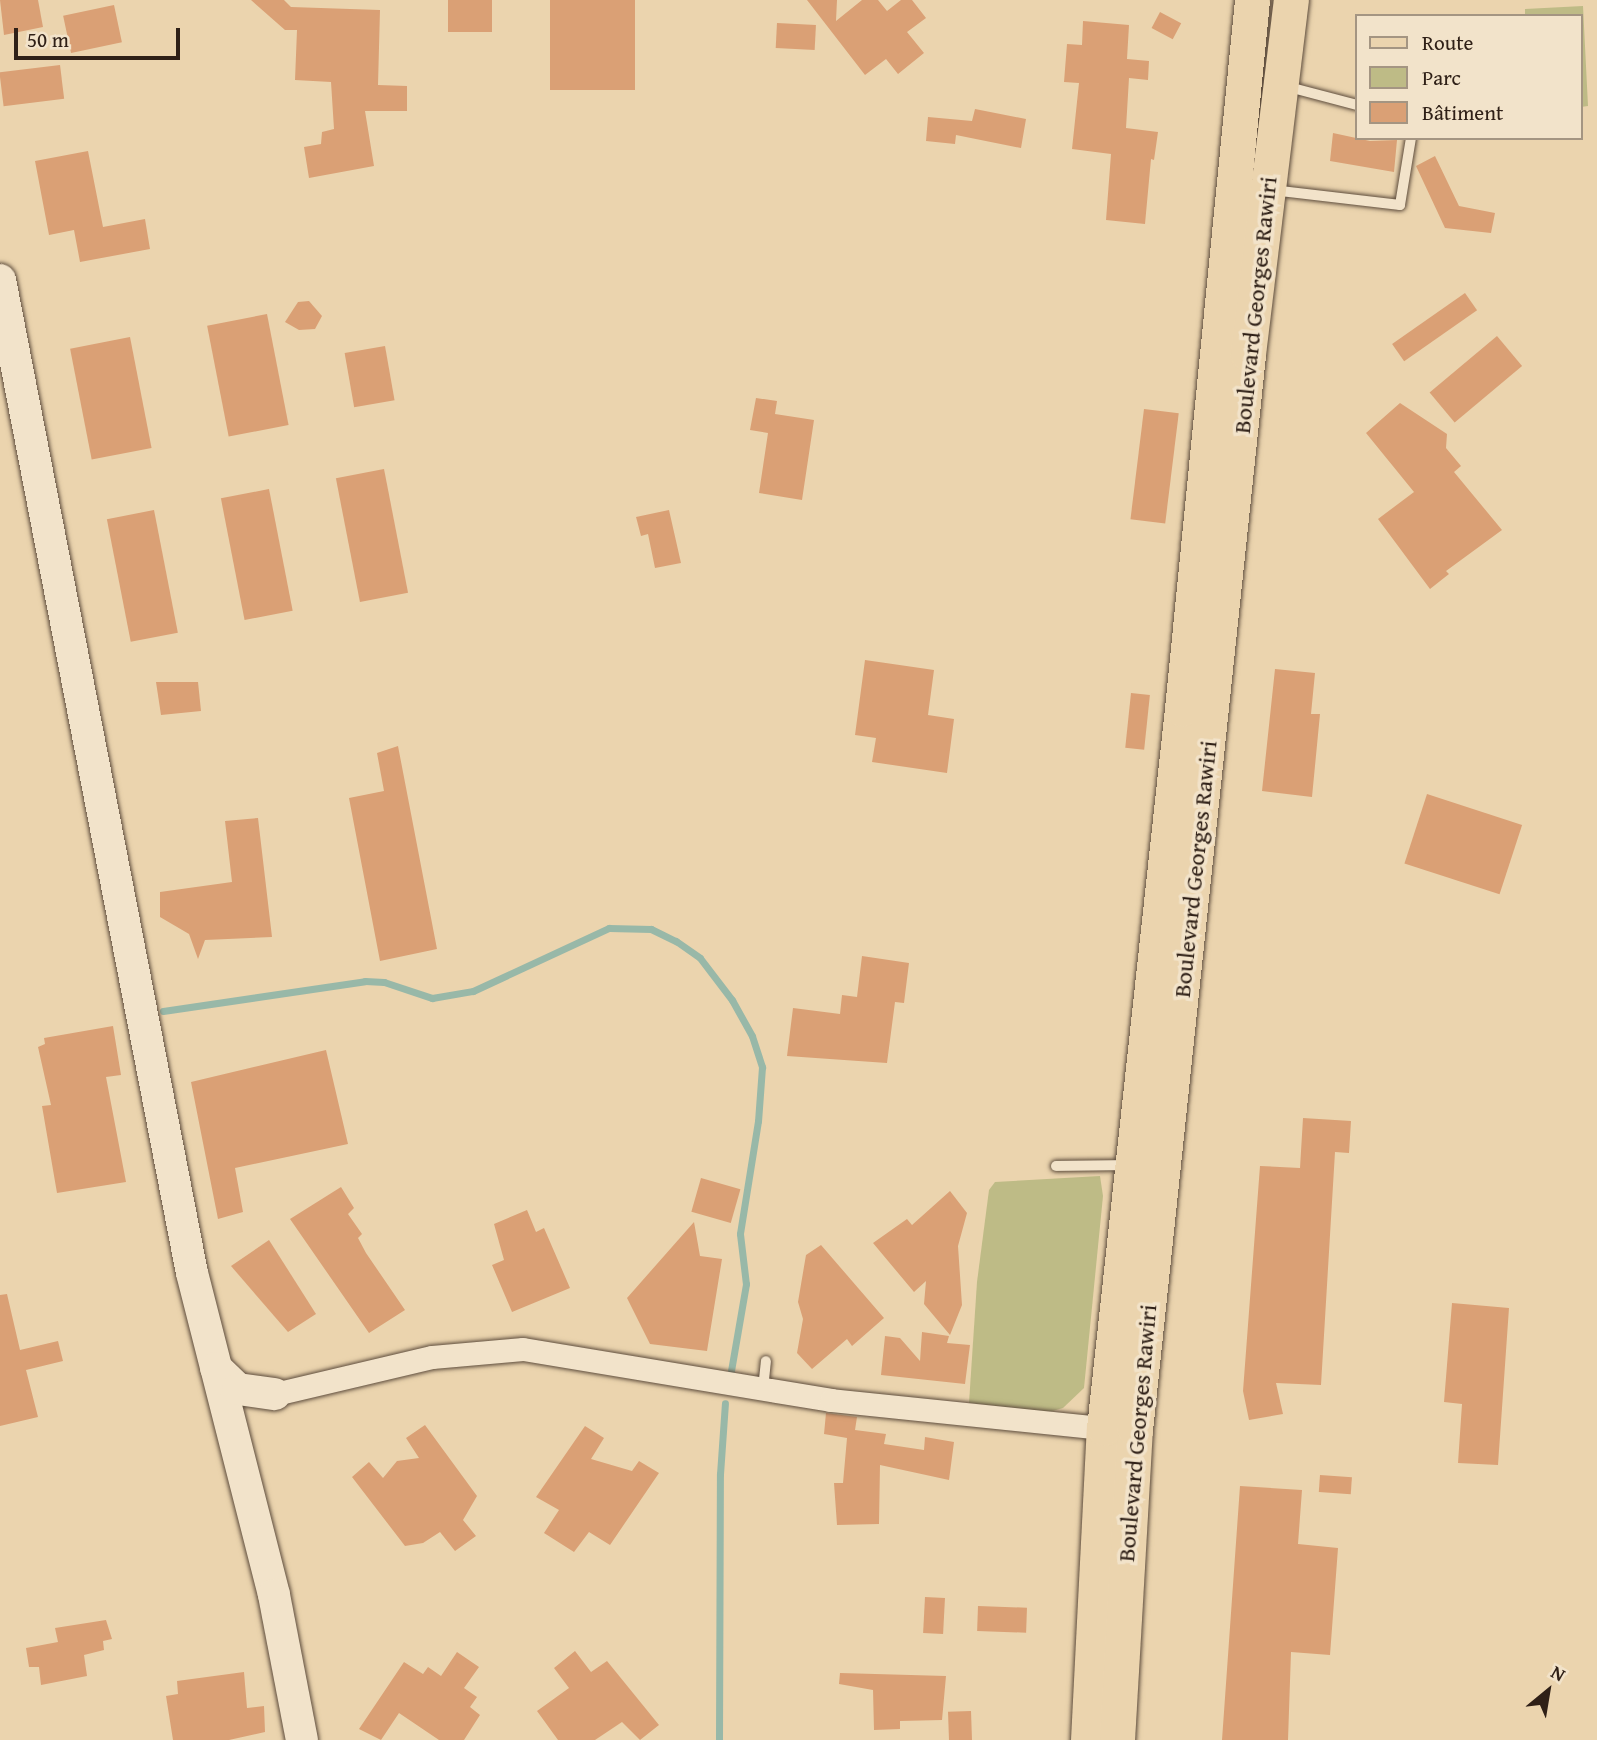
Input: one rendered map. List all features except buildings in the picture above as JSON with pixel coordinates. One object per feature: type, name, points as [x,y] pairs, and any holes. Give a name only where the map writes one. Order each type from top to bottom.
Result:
[{"type":"main road","name":"Boulevard Georges Rawiri","points":[[1088,1740],[1104,1428],[1252,0]]},
{"type":"main road","name":"Boulevard Georges Rawiri","points":[[1117,1740],[1135,1430],[1268,189],[1291,0]]},
{"type":"main road","points":[[0,280],[192,1273],[277,1606],[302,1740]]},
{"type":"main road","points":[[216,1368],[238,1389],[275,1394]]},
{"type":"main road","points":[[234,1438],[246,1412],[275,1394]]},
{"type":"street","points":[[275,1394],[432,1357],[523,1349],[763,1389],[1104,1428]]},
{"type":"lane","points":[[1282,85],[1356,105]]},
{"type":"lane","points":[[1268,189],[1400,205],[1411,140]]},
{"type":"lane","points":[[1056,1166],[1132,1165]]},
{"type":"lane","points":[[763,1389],[766,1361]]},
{"type":"green space","points":[[1583,6],[1588,106],[1583,107],[1583,14],[1525,14],[1525,9]]},
{"type":"green space","points":[[1100,1176],[1103,1196],[1084,1388],[1063,1408],[1049,1412],[969,1403],[977,1282],[989,1190],[995,1182]]},
{"type":"waterway","points":[[163,1011],[365,981],[384,982],[432,998],[473,991],[609,928],[651,929],[676,941],[700,958],[732,1000],[752,1036],[762,1067],[758,1121],[740,1234],[746,1284],[731,1371]]},
{"type":"waterway","points":[[719,1740],[720,1474],[725,1403]]}]
